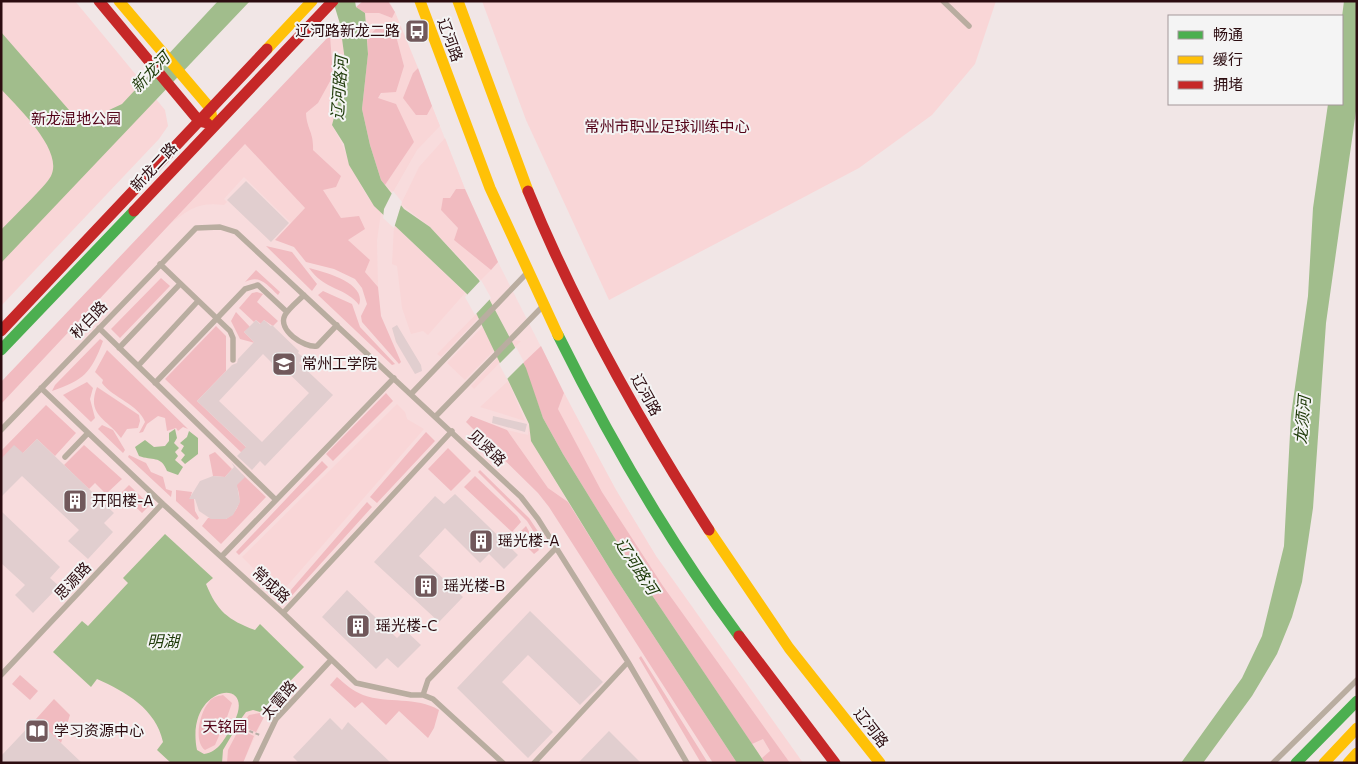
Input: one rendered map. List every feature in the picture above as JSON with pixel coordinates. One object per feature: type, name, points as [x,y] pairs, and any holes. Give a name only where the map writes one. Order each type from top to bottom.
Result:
[{"type":"main road","points":[[99,1],[177,92],[199,122],[213,125],[210,108],[119,1]]},
{"type":"main road","name":"新龙二路","points":[[1,331],[312,1]]},
{"type":"main road","name":"辽河路","points":[[420,1],[465,127],[528,273],[599,414],[671,538],[753,656],[835,763]]},
{"type":"main road","name":"辽河路","points":[[458,1],[532,200],[576,295],[628,397],[698,515],[778,633],[880,763]]},
{"type":"main road","name":"新龙二路","points":[[1,350],[331,3]]},
{"type":"main road","points":[[1296,763],[1357,701]]},
{"type":"main road","points":[[1324,763],[1357,728]]},
{"type":"main road","points":[[1348,763],[1357,753]]},
{"type":"lane","points":[[943,1],[969,26]]},
{"type":"lane","name":"见贤路","points":[[196,228],[220,227],[236,232],[412,393],[521,497],[556,548],[628,662],[687,763]]},
{"type":"lane","name":"秋白路","points":[[1,430],[196,228]]},
{"type":"lane","points":[[160,264],[230,331],[233,338],[233,360]]},
{"type":"lane","points":[[412,393],[528,273]]},
{"type":"lane","points":[[119,348],[180,284]]},
{"type":"lane","points":[[155,383],[251,285],[258,285],[287,312]]},
{"type":"lane","points":[[304,295],[287,312],[283,321],[286,328],[303,345],[316,346],[337,326]]},
{"type":"lane","points":[[138,366],[198,301]]},
{"type":"lane","points":[[436,416],[543,305]]},
{"type":"lane","points":[[99,328],[276,500]]},
{"type":"lane","points":[[222,556],[394,378]]},
{"type":"lane","name":"常成路","points":[[41,388],[162,504],[222,556],[356,683],[411,695],[423,695],[433,699],[503,763]]},
{"type":"lane","points":[[283,613],[452,431]]},
{"type":"lane","points":[[65,457],[88,433]]},
{"type":"lane","name":"思源路","points":[[1,675],[162,504]]},
{"type":"lane","points":[[423,695],[428,680],[556,548]]},
{"type":"lane","name":"太雷路","points":[[255,763],[276,719],[331,660]]},
{"type":"lane","points":[[534,763],[628,662]]},
{"type":"lane","points":[[1273,763],[1357,680]]},
{"type":"path","points":[[225,722],[266,738]]},
{"type":"shaded area","name":"常州工学院","points":[[363,1],[388,1],[392,6],[465,189],[498,262],[581,426],[616,490],[656,556],[803,763],[1,763],[1,382]]},
{"type":"shaded area","points":[[363,1],[388,1],[395,12],[392,18],[379,13],[365,13],[356,7]]},
{"type":"shaded area","points":[[377,28],[395,32],[404,66],[396,92],[381,93],[378,98],[396,104],[414,142],[385,185],[381,180],[370,145],[362,109],[368,54],[367,37]]},
{"type":"shaded area","points":[[330,35],[333,76],[318,103],[306,113],[313,150],[341,176],[336,187],[323,190],[341,218],[359,216],[365,229],[348,240],[370,260],[365,272],[378,287],[381,316],[401,362],[399,364],[362,322],[361,316],[367,304],[362,288],[355,279],[334,269],[306,262],[294,247],[275,240],[305,208],[245,144],[1,404],[1,382]]},
{"type":"shaded area","points":[[418,68],[432,106],[427,115],[416,115],[403,98],[413,73]]},
{"type":"shaded area","points":[[456,189],[465,189],[498,262],[491,270],[454,240],[458,228],[441,210],[443,198],[450,198]]},
{"type":"shaded area","points":[[266,246],[292,252],[317,284],[312,291]]},
{"type":"shaded area","points":[[309,268],[325,272],[351,285],[357,290],[360,297],[359,305],[348,295],[321,281]]},
{"type":"shaded area","points":[[256,270],[280,292],[278,295],[267,284],[259,280],[255,279],[245,282]]},
{"type":"shaded area","points":[[161,278],[170,286],[120,338],[111,329]]},
{"type":"shaded area","points":[[323,291],[352,304],[360,327],[395,364],[392,365],[318,295]]},
{"type":"shaded area","points":[[252,293],[263,294],[257,302],[278,321],[273,326],[264,320],[261,324],[256,320],[254,322],[239,308]]},
{"type":"shaded area","points":[[236,312],[250,327],[244,332],[255,343],[240,339],[231,321]]},
{"type":"shaded area","points":[[216,326],[226,336],[226,371],[197,401],[249,450],[244,455],[165,379]]},
{"type":"shaded area","points":[[100,339],[103,341],[99,352],[85,374],[72,383],[52,391],[55,385]]},
{"type":"shaded area","points":[[541,346],[564,393],[558,409],[602,492],[663,586],[790,763],[765,763],[762,758],[770,751],[763,739],[752,744],[625,555],[563,454],[543,418],[523,363]]},
{"type":"shaded area","points":[[107,350],[188,429],[183,427],[178,431],[176,428],[167,431],[165,418],[158,416],[147,424],[143,432],[139,433],[145,422],[142,416],[137,410],[112,393],[95,372]]},
{"type":"shaded area","points":[[87,382],[93,388],[90,399],[95,418],[91,422],[63,395]]},
{"type":"shaded area","points":[[97,387],[139,415],[138,428],[127,429],[121,438],[96,411],[94,397]]},
{"type":"shaded area","points":[[386,393],[393,401],[333,461],[326,454]]},
{"type":"shaded area","points":[[46,405],[76,433],[55,456],[37,439],[23,453],[1,459],[1,451]]},
{"type":"shaded area","points":[[471,416],[507,430],[548,488],[568,502],[737,763],[713,763],[549,507],[538,493],[466,422]]},
{"type":"shaded area","points":[[102,425],[113,430],[125,450],[123,453],[98,429]]},
{"type":"shaded area","points":[[426,432],[435,441],[377,503],[370,497]]},
{"type":"shaded area","points":[[84,445],[122,479],[106,494],[95,483],[89,489],[64,465]]},
{"type":"shaded area","points":[[448,448],[471,471],[451,491],[428,469]]},
{"type":"shaded area","points":[[215,452],[232,469],[225,477],[213,476],[209,455]]},
{"type":"shaded area","points":[[129,455],[146,463],[151,472],[163,477],[166,489],[172,491],[171,497],[128,457]]},
{"type":"shaded area","points":[[322,461],[328,467],[239,555],[236,552]]},
{"type":"shaded area","points":[[480,470],[529,518],[545,542],[542,545],[527,521],[478,472]]},
{"type":"shaded area","points":[[242,474],[266,497],[221,544],[202,526],[208,518],[226,519],[235,511],[239,502],[239,492],[234,481]]},
{"type":"shaded area","points":[[475,476],[521,522],[512,532],[464,487]]},
{"type":"shaded area","points":[[129,485],[150,505],[142,513],[121,493]]},
{"type":"shaded area","points":[[176,490],[192,492],[190,499],[194,499],[195,511],[199,518],[197,520],[176,501]]},
{"type":"shaded area","points":[[367,502],[372,507],[287,601],[284,598]]},
{"type":"shaded area","points":[[526,526],[539,550],[534,554],[516,536]]},
{"type":"shaded area","points":[[641,656],[708,763],[701,763],[639,658]]},
{"type":"shaded area","points":[[20,675],[38,691],[30,700],[12,684]]},
{"type":"shaded area","points":[[337,677],[352,689],[372,698],[411,701],[439,710],[434,728],[428,738],[399,711],[386,725],[362,702],[355,708],[330,685]]},
{"type":"shaded area","points":[[223,695],[232,703],[226,720],[215,718],[213,721],[224,724],[215,745],[205,750],[199,740],[199,726],[203,712],[210,700]]},
{"type":"shaded area","points":[[54,699],[70,715],[61,743],[36,719]]},
{"type":"shaded area","points":[[260,713],[264,717],[256,732],[241,726],[249,715]]},
{"type":"shaded area","points":[[239,729],[254,736],[243,763],[227,763],[228,750]]},
{"type":"green space","name":"新龙湿地公园","points":[[1,1],[75,1],[165,110],[168,126],[159,139],[1,306]]},
{"type":"green space","name":"常州市职业足球训练中心","points":[[482,1],[996,1],[975,64],[932,115],[859,168],[609,300],[526,120]]},
{"type":"green space","points":[[395,12],[418,68],[413,73],[427,115],[432,106],[440,126],[417,150],[393,192],[385,185],[414,142],[378,98],[404,66],[395,32],[377,28],[367,37],[365,13],[379,13],[392,18]]},
{"type":"green space","points":[[340,24],[346,68],[334,87],[338,103],[332,125],[365,193],[381,212],[377,241],[378,287],[365,272],[370,260],[348,240],[341,218],[322,190],[341,176],[313,150],[306,113],[318,103],[333,76],[330,35]]},
{"type":"green space","points":[[445,138],[465,189],[456,189],[441,210],[458,228],[454,240],[491,270],[481,280],[430,227],[401,204],[419,167]]},
{"type":"green space","points":[[245,144],[305,208],[291,223],[244,177],[224,199],[227,202],[224,205],[215,204],[195,208],[170,224]]},
{"type":"green space","points":[[394,225],[465,293],[428,335],[423,331],[411,334],[402,308],[397,266],[392,264]]},
{"type":"green space","points":[[484,306],[484,312],[441,357],[437,354]]},
{"type":"green space","points":[[490,319],[508,336],[465,380],[447,363]]},
{"type":"green space","points":[[514,340],[521,341],[474,389],[471,386]]},
{"type":"green space","points":[[508,381],[525,421],[480,407]]},
{"type":"green space","points":[[564,393],[616,490],[656,556],[803,763],[789,762],[663,586],[602,492],[558,409]]},
{"type":"green space","points":[[397,404],[405,412],[407,419],[424,429],[280,594],[266,581],[263,574],[256,571],[242,557]]},
{"type":"green space","points":[[529,425],[531,441],[568,502],[548,488],[507,430],[528,435]]},
{"type":"green space","name":"天铭园","points":[[214,688],[233,692],[264,717],[243,763],[205,763],[191,754],[201,700]]},
{"type":"green space","points":[[763,738],[770,752],[762,758],[752,744]]},
{"type":"water","points":[[218,1],[250,1],[1,263],[1,230],[48,181],[53,166],[51,154],[37,130],[1,89],[1,32],[76,118],[85,125],[94,125],[107,111],[122,104]]},
{"type":"water","name":"辽河路河","points":[[333,1],[355,1],[356,7],[365,13],[368,54],[362,109],[370,145],[381,180],[404,209],[430,227],[479,280],[526,368],[543,418],[563,454],[627,558],[765,763],[737,763],[613,574],[531,441],[529,424],[467,294],[374,206],[349,165],[344,144],[332,125],[338,103],[334,87],[346,68],[340,24]]},
{"type":"water","name":"龙须河","points":[[1344,1],[1357,1],[1357,104],[1326,323],[1313,508],[1302,582],[1292,617],[1277,654],[1252,696],[1203,763],[1181,763],[1242,678],[1262,636],[1284,546],[1291,415],[1308,296],[1313,208],[1328,105],[1343,105],[1342,15]]},
{"type":"water","points":[[175,429],[177,438],[174,443],[179,448],[175,452],[178,456],[175,460],[183,467],[178,475],[167,471],[165,466],[156,459],[139,456],[135,447],[145,440],[154,447],[165,446],[169,441],[169,433]]},
{"type":"water","points":[[189,431],[198,438],[198,454],[185,464],[181,460],[185,455],[181,451],[184,446],[180,443],[187,437]]},
{"type":"water","name":"明湖","points":[[165,534],[213,578],[206,584],[214,601],[224,613],[255,630],[260,624],[304,667],[260,712],[253,710],[246,712],[238,723],[234,722],[239,707],[237,697],[229,693],[220,694],[209,700],[201,712],[196,728],[197,750],[204,754],[209,753],[221,744],[232,726],[236,728],[223,750],[222,763],[171,763],[157,750],[163,742],[154,720],[147,711],[129,696],[97,679],[91,687],[53,652],[82,621],[88,626],[128,583],[123,578]]},
{"type":"pier","points":[[393,191],[402,202],[394,228],[383,218],[384,209]]},
{"type":"pier","points":[[481,280],[491,298],[475,315],[465,297]]},
{"type":"pier","points":[[516,347],[524,362],[507,379],[499,364]]},
{"type":"building","points":[[246,181],[289,223],[271,242],[227,200]]},
{"type":"building","points":[[256,320],[260,324],[264,320],[272,325],[304,358],[299,363],[333,395],[265,466],[260,461],[252,470],[237,456],[246,447],[197,401],[232,365],[237,363],[238,359],[254,342],[244,332]],"holes":[[[263,354],[277,368],[280,365],[309,393],[262,442],[219,401]]]},
{"type":"building","points":[[397,325],[421,365],[422,371],[415,374],[396,342],[392,328]]},
{"type":"building","points":[[493,416],[527,424],[525,432],[492,423]]},
{"type":"building","name":"开阳楼-A","points":[[37,439],[114,513],[104,523],[113,532],[88,559],[68,541],[79,530],[22,476],[1,497],[1,459],[14,445],[23,453]]},
{"type":"building","points":[[231,462],[245,477],[237,485],[240,502],[233,515],[226,519],[211,519],[199,511],[195,499],[189,499],[200,481],[213,476],[225,477],[234,467]]},
{"type":"building","points":[[455,494],[518,555],[504,569],[489,554],[480,563],[445,528],[419,556],[463,597],[439,622],[374,562],[435,496],[444,504]]},
{"type":"building","points":[[1,511],[60,567],[50,578],[59,586],[33,613],[15,595],[25,585],[1,563]]},
{"type":"building","name":"瑶光楼-C","points":[[347,590],[397,638],[405,630],[421,645],[398,668],[387,658],[376,669],[322,617]]},
{"type":"building","points":[[530,611],[603,682],[580,705],[528,655],[502,682],[553,732],[528,758],[457,688]]},
{"type":"building","points":[[330,718],[342,730],[348,722],[391,763],[299,763],[293,757]]},
{"type":"building","name":"学习资源中心","points":[[36,719],[82,763],[1,763],[1,756]]},
{"type":"building","points":[[609,731],[641,763],[578,763]]},
{"type":"traffic: fast","points":[[1,350],[134,211]]},
{"type":"traffic: fast","points":[[558,335],[598,413],[642,490],[689,564],[739,636]]},
{"type":"traffic: fast","points":[[1296,763],[1357,701]]},
{"type":"traffic: slow","points":[[119,1],[210,108],[212,118]]},
{"type":"traffic: slow","points":[[267,49],[312,1]]},
{"type":"traffic: slow","points":[[420,1],[490,188],[558,335]]},
{"type":"traffic: slow","points":[[458,1],[528,191]]},
{"type":"traffic: slow","points":[[709,530],[789,648],[880,763]]},
{"type":"traffic: slow","points":[[1324,763],[1357,728]]},
{"type":"traffic: slow","points":[[1348,763],[1357,753]]},
{"type":"traffic: jam","points":[[99,1],[199,121],[207,123]]},
{"type":"traffic: jam","points":[[134,211],[333,1]]},
{"type":"traffic: jam","points":[[1,331],[267,49]]},
{"type":"traffic: jam","points":[[528,191],[588,322],[658,448],[709,530]]},
{"type":"traffic: jam","points":[[739,636],[835,763]]},
{"type":"place","name":"辽河路新龙二路","points":[[417,31]]},
{"type":"place","name":"常州工学院","points":[[284,364]]},
{"type":"place","name":"开阳楼-A","points":[[75,501]]},
{"type":"place","name":"瑶光楼-A","points":[[481,541]]},
{"type":"place","name":"瑶光楼-B","points":[[426,586]]},
{"type":"place","name":"瑶光楼-C","points":[[358,626]]},
{"type":"place","name":"学习资源中心","points":[[37,731]]},
{"type":"water label","name":"新龙河","points":[[150,72]]}]
